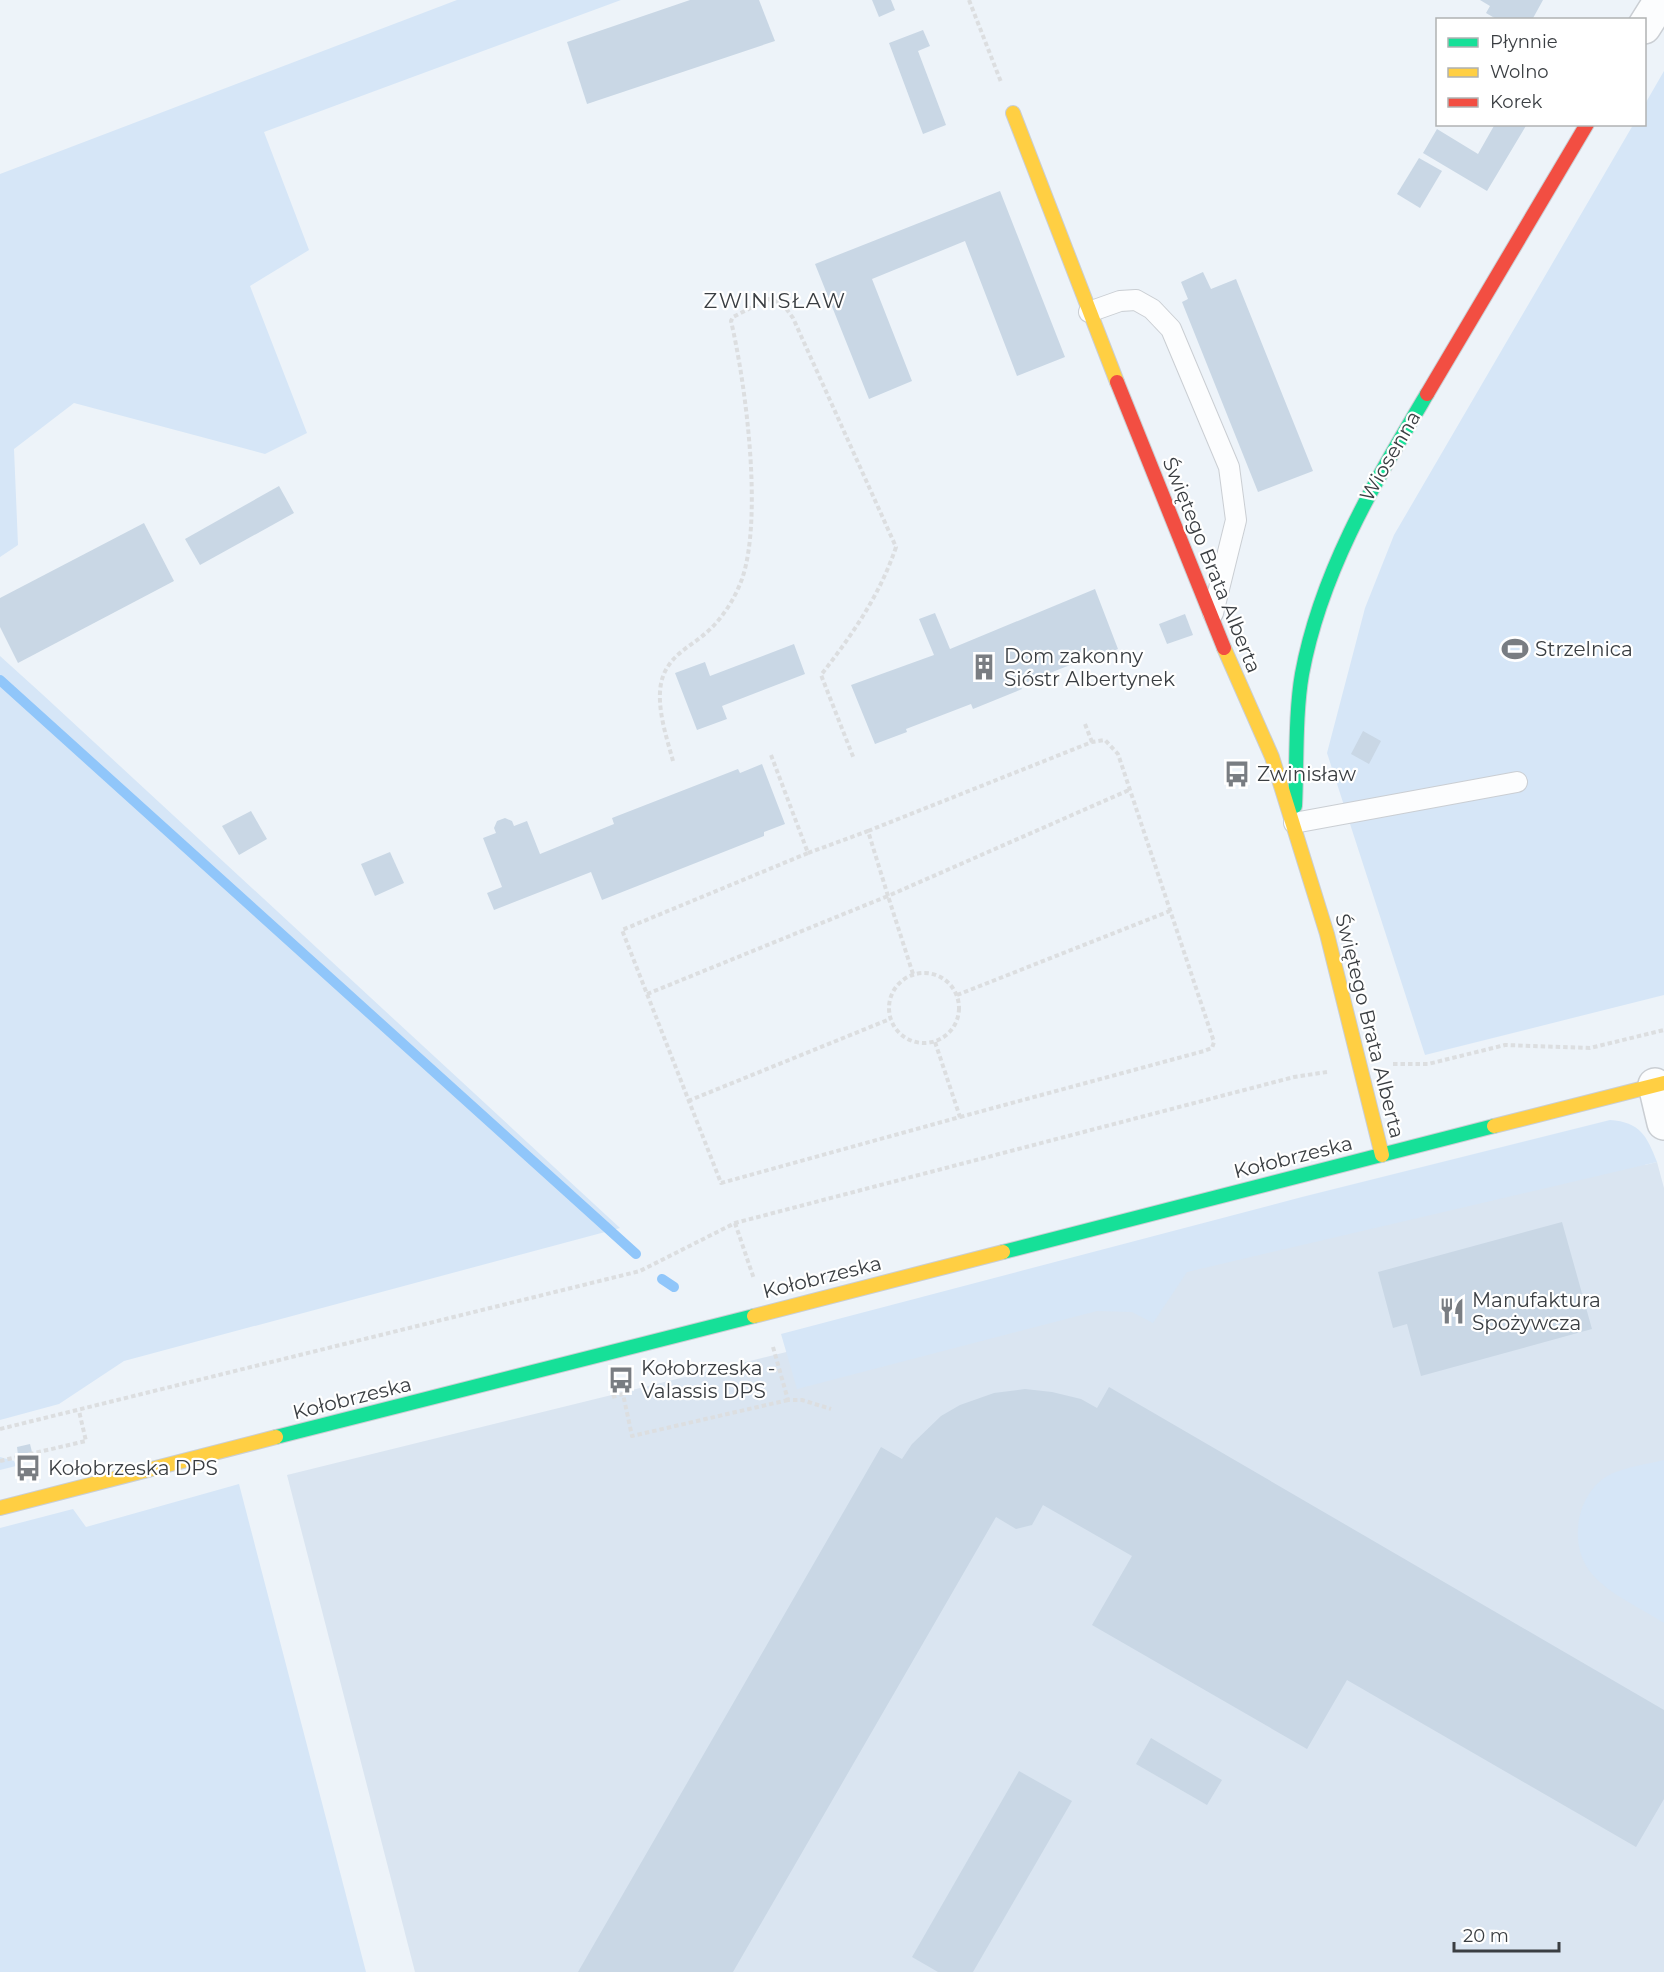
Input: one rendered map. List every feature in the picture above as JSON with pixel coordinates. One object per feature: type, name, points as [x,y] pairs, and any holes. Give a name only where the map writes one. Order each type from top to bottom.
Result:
[{"type":"street","points":[[1646,24],[1660,0]]},
{"type":"street","name":"Świętego Brata Alberta","points":[[1013,113],[1089,312],[1212,615],[1231,668],[1272,757],[1327,934],[1382,1155]]},
{"type":"street","name":"Wiosenna","points":[[1294,823],[1302,676],[1319,605],[1364,500],[1586,126]]},
{"type":"street","points":[[1659,1084],[1664,1123]]},
{"type":"street","name":"Kołobrzeska","points":[[0,1508],[1659,1084]]},
{"type":"lane","points":[[1089,312],[1120,301],[1136,300],[1152,309],[1171,329],[1229,467],[1236,520],[1212,615]]},
{"type":"lane","points":[[1294,823],[1517,782]]},
{"type":"path","points":[[969,0],[1013,113]]},
{"type":"path","points":[[673,761],[661,703],[666,669],[722,616],[732,600],[746,561],[751,535],[751,462],[731,321],[733,317],[768,299],[782,303],[793,318],[896,547],[887,574],[871,603],[849,639],[820,675],[854,759]]},
{"type":"path","points":[[1085,724],[1092,741]]},
{"type":"path","points":[[1105,740],[1118,754],[1214,1042],[1212,1048],[721,1183],[622,930],[808,853],[1092,741],[1105,740]]},
{"type":"path","points":[[771,755],[808,853]]},
{"type":"path","points":[[647,994],[888,896],[1129,790]]},
{"type":"path","points":[[868,831],[913,974]]},
{"type":"path","points":[[957,995],[1170,911]]},
{"type":"path","points":[[934,973],[952,986],[957,995],[960,1006],[953,1029],[935,1042],[924,1044],[903,1037],[890,1019],[890,997],[903,979],[913,974],[934,973]]},
{"type":"path","points":[[688,1101],[890,1019]]},
{"type":"path","points":[[0,1429],[640,1271],[735,1223],[1282,1080],[1361,1066],[1428,1064],[1506,1045],[1590,1048],[1664,1030]]},
{"type":"path","points":[[935,1042],[960,1117]]},
{"type":"path","points":[[735,1223],[749,1258],[788,1400]]},
{"type":"path","points":[[612,1397],[623,1394],[632,1436],[788,1400],[802,1400],[831,1409]]},
{"type":"path","points":[[0,1461],[86,1441],[79,1411]]},
{"type":"shaded area","points":[[457,0],[621,0],[264,132],[309,250],[250,286],[307,433],[265,454],[74,403],[14,449],[18,545],[0,557],[0,174]]},
{"type":"shaded area","name":"Strzelnica","points":[[1664,71],[1664,995],[1425,1055],[1327,753],[1365,608],[1394,535],[1632,126],[1646,126],[1646,102]]},
{"type":"shaded area","points":[[0,656],[620,1228],[124,1361],[59,1404],[0,1420]]},
{"type":"shaded area","points":[[1610,1120],[1629,1124],[1641,1132],[1650,1145],[1657,1162],[1187,1272],[1153,1323],[1132,1312],[1097,1311],[797,1389],[781,1334],[1302,1197]]},
{"type":"shaded area","points":[[1639,1142],[1645,1165],[1657,1162],[1664,1188],[1664,1972],[415,1972],[287,1475]]},
{"type":"shaded area","points":[[0,1457],[14,1461],[16,1466],[0,1470]]},
{"type":"shaded area","points":[[1664,1460],[1664,1623],[1599,1582],[1584,1562],[1578,1535],[1583,1506],[1599,1482],[1611,1474]]},
{"type":"shaded area","points":[[239,1484],[366,1972],[0,1972],[0,1528],[73,1509],[86,1527]]},
{"type":"building","points":[[690,0],[759,0],[775,41],[587,104],[567,42]]},
{"type":"building","points":[[872,0],[891,0],[895,10],[879,17]]},
{"type":"building","points":[[1480,0],[1543,0],[1533,18],[1495,18],[1486,13],[1490,6]]},
{"type":"building","points":[[923,30],[930,46],[918,51],[946,125],[923,134],[889,43]]},
{"type":"building","points":[[1494,126],[1526,126],[1487,191],[1423,153],[1437,129],[1478,154]]},
{"type":"building","points":[[1419,158],[1442,171],[1420,208],[1397,194]]},
{"type":"building","points":[[1000,191],[1065,357],[1017,376],[965,241],[872,279],[912,381],[869,399],[815,264]]},
{"type":"building","points":[[1203,272],[1211,289],[1236,279],[1313,471],[1258,492],[1182,302],[1188,299],[1181,282]]},
{"type":"building","points":[[279,486],[294,513],[200,565],[185,539]]},
{"type":"building","points":[[144,523],[174,581],[18,663],[0,627],[0,598]]},
{"type":"building","name":"Dom zakonny Sióstr Albertynek","points":[[1095,589],[1118,649],[1086,662],[1085,659],[1020,685],[1022,689],[973,709],[971,704],[906,729],[907,732],[875,744],[851,685],[934,655],[919,619],[935,613],[950,649]]},
{"type":"building","points":[[1185,614],[1193,635],[1167,644],[1159,624]]},
{"type":"building","points":[[794,644],[805,674],[722,706],[727,719],[697,730],[675,673],[705,662],[710,676]]},
{"type":"building","points":[[1363,731],[1381,741],[1369,764],[1351,754]]},
{"type":"building","points":[[762,764],[785,824],[764,832],[764,836],[602,900],[591,872],[494,910],[487,893],[502,887],[483,838],[496,833],[494,828],[497,821],[505,818],[512,821],[514,826],[527,821],[540,854],[614,824],[612,818],[738,769],[740,773]]},
{"type":"building","points":[[251,811],[267,839],[239,855],[222,826]]},
{"type":"building","points":[[390,852],[404,883],[375,896],[361,864]]},
{"type":"building","points":[[1562,1222],[1592,1329],[1421,1376],[1407,1324],[1393,1328],[1378,1272]]},
{"type":"building","points":[[1109,1387],[1664,1710],[1664,1799],[1636,1847],[1347,1680],[1307,1749],[1092,1625],[1132,1556],[1043,1505],[1032,1525],[1016,1529],[996,1517],[733,1972],[578,1972],[881,1447],[902,1459],[912,1444],[941,1416],[960,1405],[994,1393],[1025,1389],[1052,1392],[1081,1399],[1097,1408]]},
{"type":"building","points":[[30,1444],[32,1452],[18,1455],[17,1447]]},
{"type":"building","points":[[1151,1738],[1222,1780],[1207,1805],[1136,1764]]},
{"type":"building","points":[[1019,1771],[1072,1801],[973,1972],[938,1972],[912,1957]]},
{"type":"waterway","points":[[0,680],[636,1254]]},
{"type":"waterway","points":[[662,1279],[674,1287]]},
{"type":"traffic: fast","points":[[1295,806],[1300,689],[1311,636],[1322,599],[1352,528],[1427,394]]},
{"type":"traffic: fast","points":[[1003,1252],[1494,1126]]},
{"type":"traffic: fast","points":[[276,1437],[754,1316]]},
{"type":"traffic: slow","points":[[1013,113],[1117,382]]},
{"type":"traffic: slow","points":[[1224,648],[1272,757],[1327,934],[1382,1155]]},
{"type":"traffic: slow","points":[[1494,1126],[1664,1083]]},
{"type":"traffic: slow","points":[[754,1316],[1003,1252]]},
{"type":"traffic: slow","points":[[0,1508],[276,1437]]},
{"type":"traffic: jam","points":[[1427,394],[1586,126]]},
{"type":"traffic: jam","points":[[1117,382],[1224,648]]},
{"type":"place","name":"Strzelnica","points":[[1515,649]]},
{"type":"place","name":"Dom zakonny Sióstr Albertynek","points":[[984,667]]},
{"type":"place","name":"Zwinisław","points":[[1237,774]]},
{"type":"place","name":"Manufaktura Spożywcza","points":[[1452,1311]]},
{"type":"place","name":"Kołobrzeska - Valassis DPS","points":[[621,1380]]},
{"type":"place","name":"Kołobrzeska DPS","points":[[28,1468]]},
{"type":"district","name":"ZWINISŁAW","points":[[775,300]]}]
